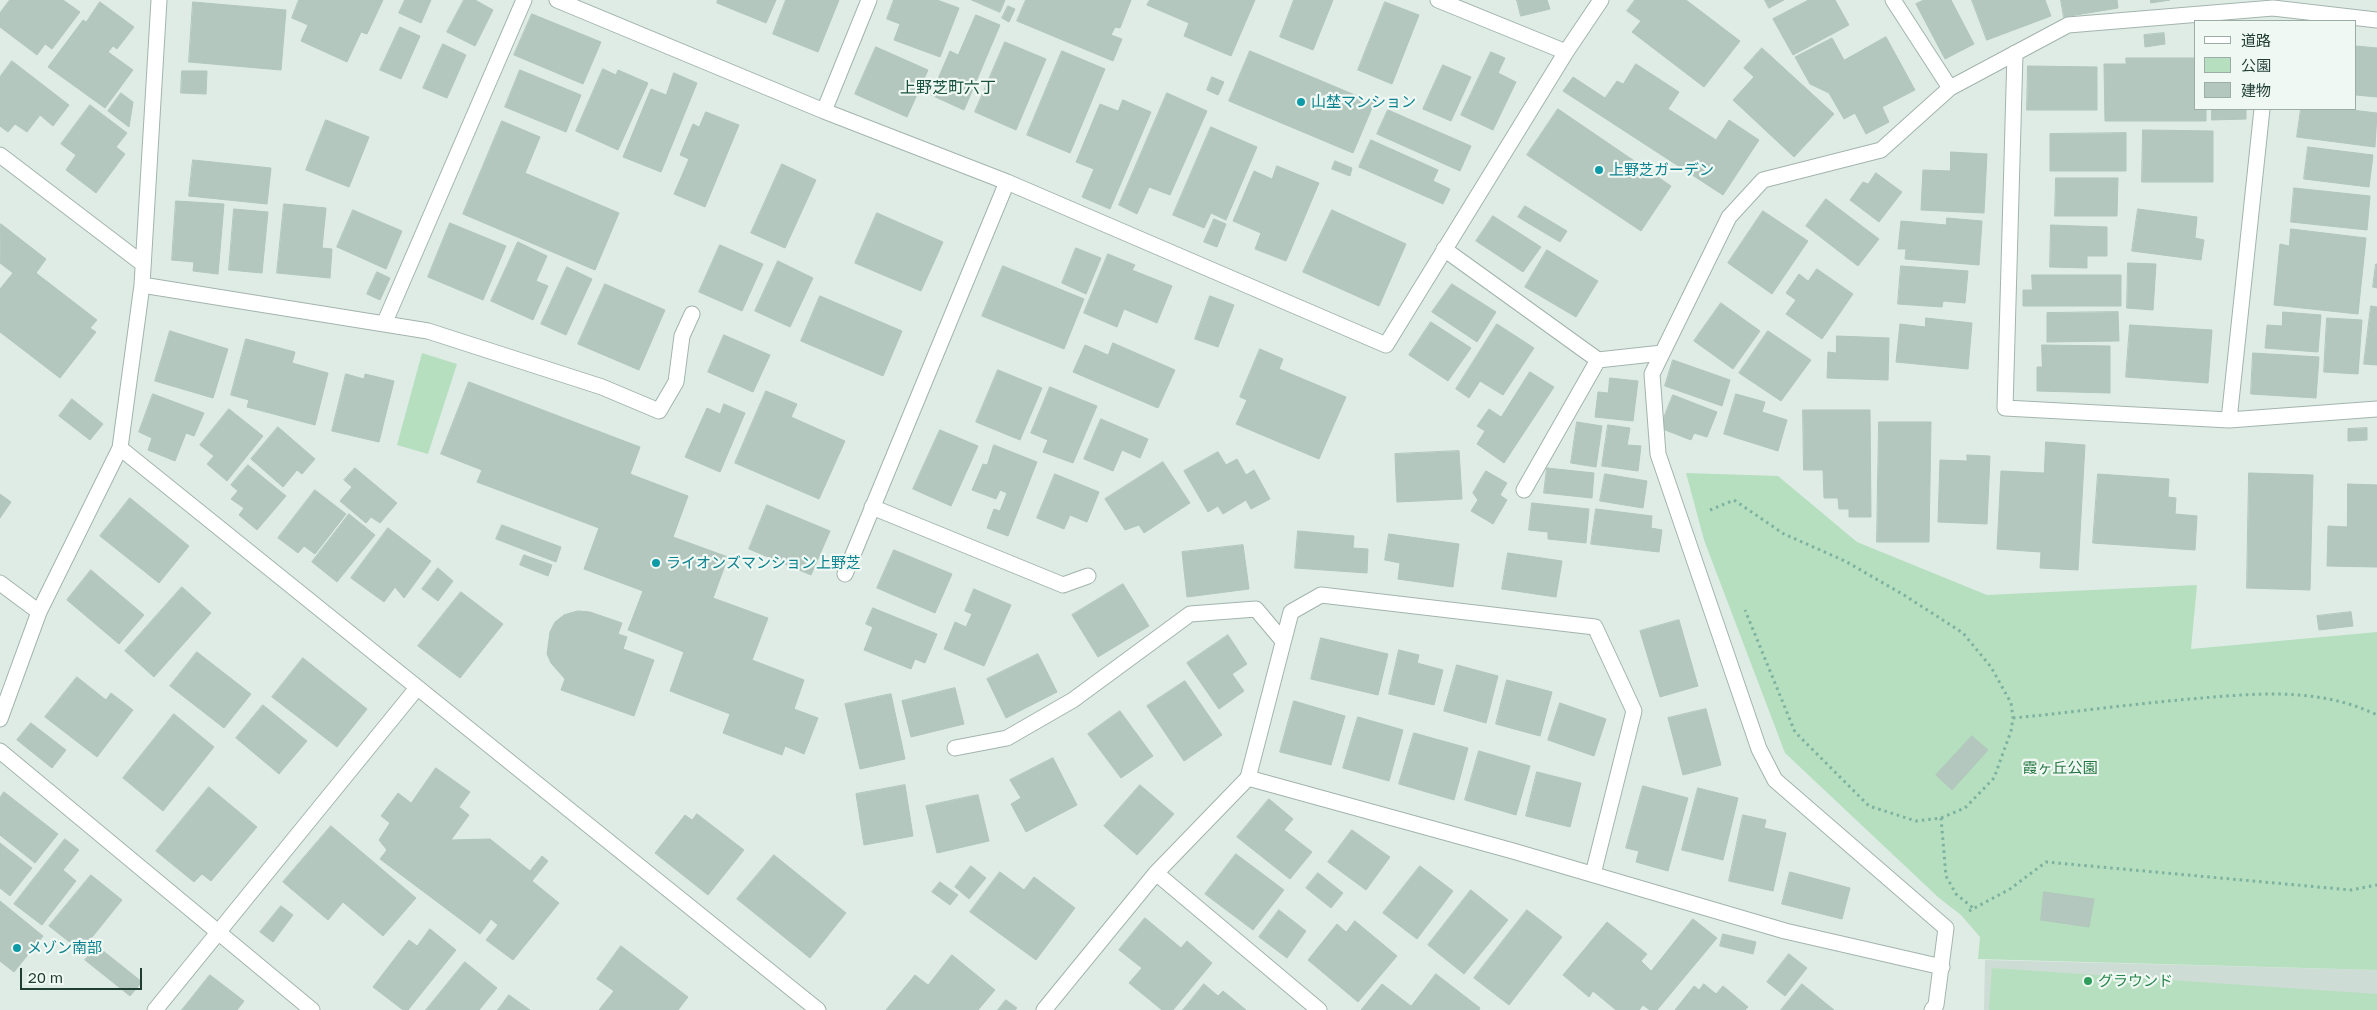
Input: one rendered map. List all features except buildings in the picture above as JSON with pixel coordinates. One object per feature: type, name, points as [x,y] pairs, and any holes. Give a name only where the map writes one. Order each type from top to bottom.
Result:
[{"type":"street","points":[[0,718],[39,612],[120,448],[144,264],[160,0]]},
{"type":"street","points":[[384,324],[524,0]]},
{"type":"street","points":[[557,0],[824,111],[1007,182],[1386,345],[1566,52],[1601,0]]},
{"type":"street","points":[[824,111],[869,0]]},
{"type":"street","points":[[1438,0],[1566,52]]},
{"type":"street","points":[[1893,0],[1950,88]]},
{"type":"street","points":[[1932,1010],[1936,1005],[1946,928],[1775,780],[1759,749],[1658,454],[1652,374],[1729,217],[1763,180],[1881,150],[1950,88],[2068,25],[2272,10],[2377,20]]},
{"type":"street","points":[[2015,53],[2005,408],[2229,420],[2377,409]]},
{"type":"street","points":[[2229,420],[2262,110]]},
{"type":"street","points":[[0,155],[144,264]]},
{"type":"street","points":[[845,574],[1007,182]]},
{"type":"street","points":[[1444,249],[1598,360],[1662,353]]},
{"type":"street","points":[[142,285],[437,334],[602,387],[658,411],[676,382],[682,336],[692,314]]},
{"type":"street","points":[[1524,490],[1598,360]]},
{"type":"street","points":[[120,448],[818,1010]]},
{"type":"street","points":[[872,507],[1063,585],[1088,576]]},
{"type":"street","points":[[0,583],[39,612]]},
{"type":"street","points":[[1044,1010],[1156,873],[1248,778],[1291,612],[1321,595],[1594,627],[1634,711],[1593,874]]},
{"type":"street","points":[[955,748],[1007,738],[1073,700],[1190,614],[1256,609],[1283,641]]},
{"type":"street","points":[[155,1010],[417,688]]},
{"type":"street","points":[[0,750],[217,934],[312,1010]]},
{"type":"street","points":[[1248,778],[1593,874],[1785,931],[1942,967]]},
{"type":"street","points":[[1156,873],[1319,1010]]},
{"type":"path","points":[[1673,495],[1694,500],[1710,510],[1712,519]]},
{"type":"path","points":[[1710,510],[1734,500],[1784,534],[1845,561],[1904,595],[1963,633],[1991,667],[2011,703],[2013,718],[2011,731],[1994,778],[1965,808],[1941,818],[1916,821],[1869,806],[1795,732],[1744,607]]},
{"type":"path","points":[[2013,718],[2172,700],[2260,693],[2287,694],[2330,700],[2377,715]]},
{"type":"path","points":[[1941,818],[1946,876],[1956,894],[1973,908]]},
{"type":"path","points":[[1946,928],[1960,915],[2010,889],[2046,862],[2351,890],[2377,884]]},
{"type":"shaded area","name":"グラウンド","points":[[1985,960],[2377,970],[2377,1010],[1984,1010]]},
{"type":"green space","points":[[422,353],[457,364],[428,454],[397,445]]},
{"type":"green space","name":"霞ヶ丘公園","points":[[1686,473],[1778,476],[1857,542],[1987,595],[2197,585],[2191,649],[2377,632],[2377,970],[1978,959],[1980,937],[1961,915],[1939,898],[1785,753],[1704,540]]},
{"type":"green space","name":"グラウンド","points":[[1992,968],[2377,994],[2377,1010],[1989,1010]]},
{"type":"place","name":"山埜マンション","points":[[1301,102]]},
{"type":"place","name":"上野芝ガーデン","points":[[1599,170]]},
{"type":"place","name":"ライオンズマンション上野芝","points":[[656,563]]},
{"type":"place","name":"メゾン南部","points":[[17,948]]},
{"type":"place","name":"グラウンド","points":[[2088,981]]},
{"type":"district","name":"上野芝町六丁","points":[[948,88]]}]
